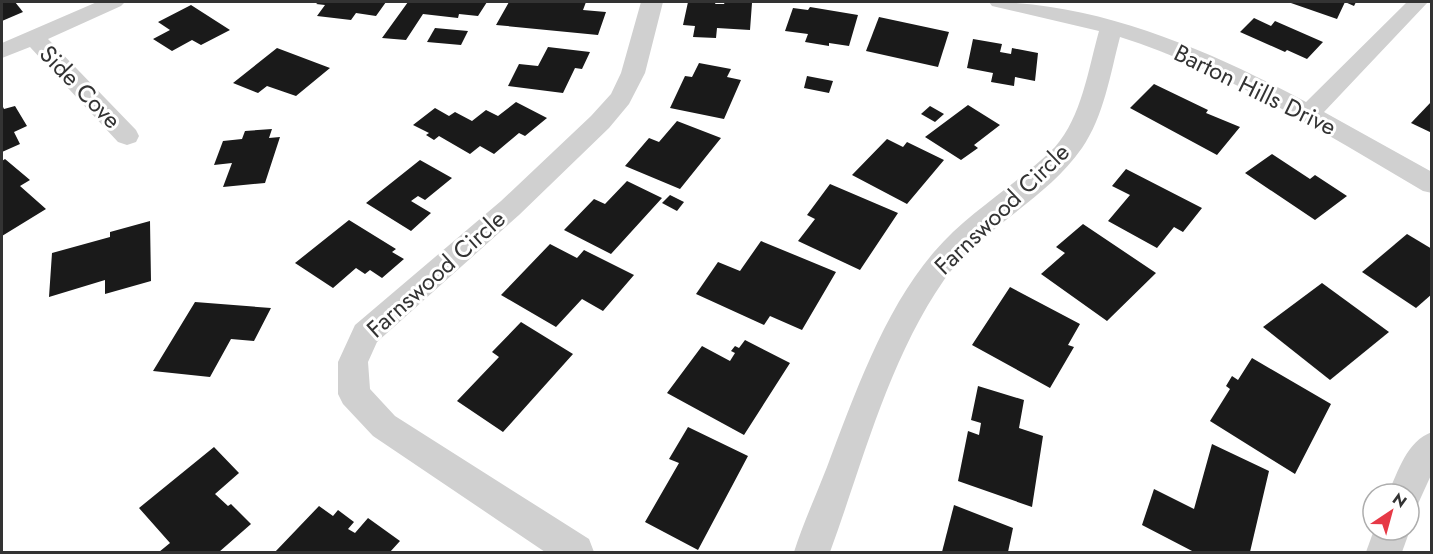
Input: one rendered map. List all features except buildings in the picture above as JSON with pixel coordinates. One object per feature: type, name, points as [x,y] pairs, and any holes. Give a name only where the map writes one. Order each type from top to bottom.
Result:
[{"type":"street","points":[[2,51],[114,2]]},
{"type":"street","name":"Farnswood Circle","points":[[576,552],[384,426],[354,394],[352,362],[366,334],[510,208],[600,122],[621,98],[633,73],[652,2]]},
{"type":"street","name":"Barton Hills Drive","points":[[999,2],[1111,28],[1194,56],[1309,113],[1431,184]]},
{"type":"street","points":[[1309,113],[1418,2]]},
{"type":"street","name":"Farnswood Circle","points":[[812,552],[879,375],[902,326],[934,272],[965,238],[1057,161],[1078,136],[1111,28]]},
{"type":"street","name":"Side Cove","points":[[34,38],[127,136]]},
{"type":"street","points":[[1411,482],[1419,463],[1431,447]]}]
